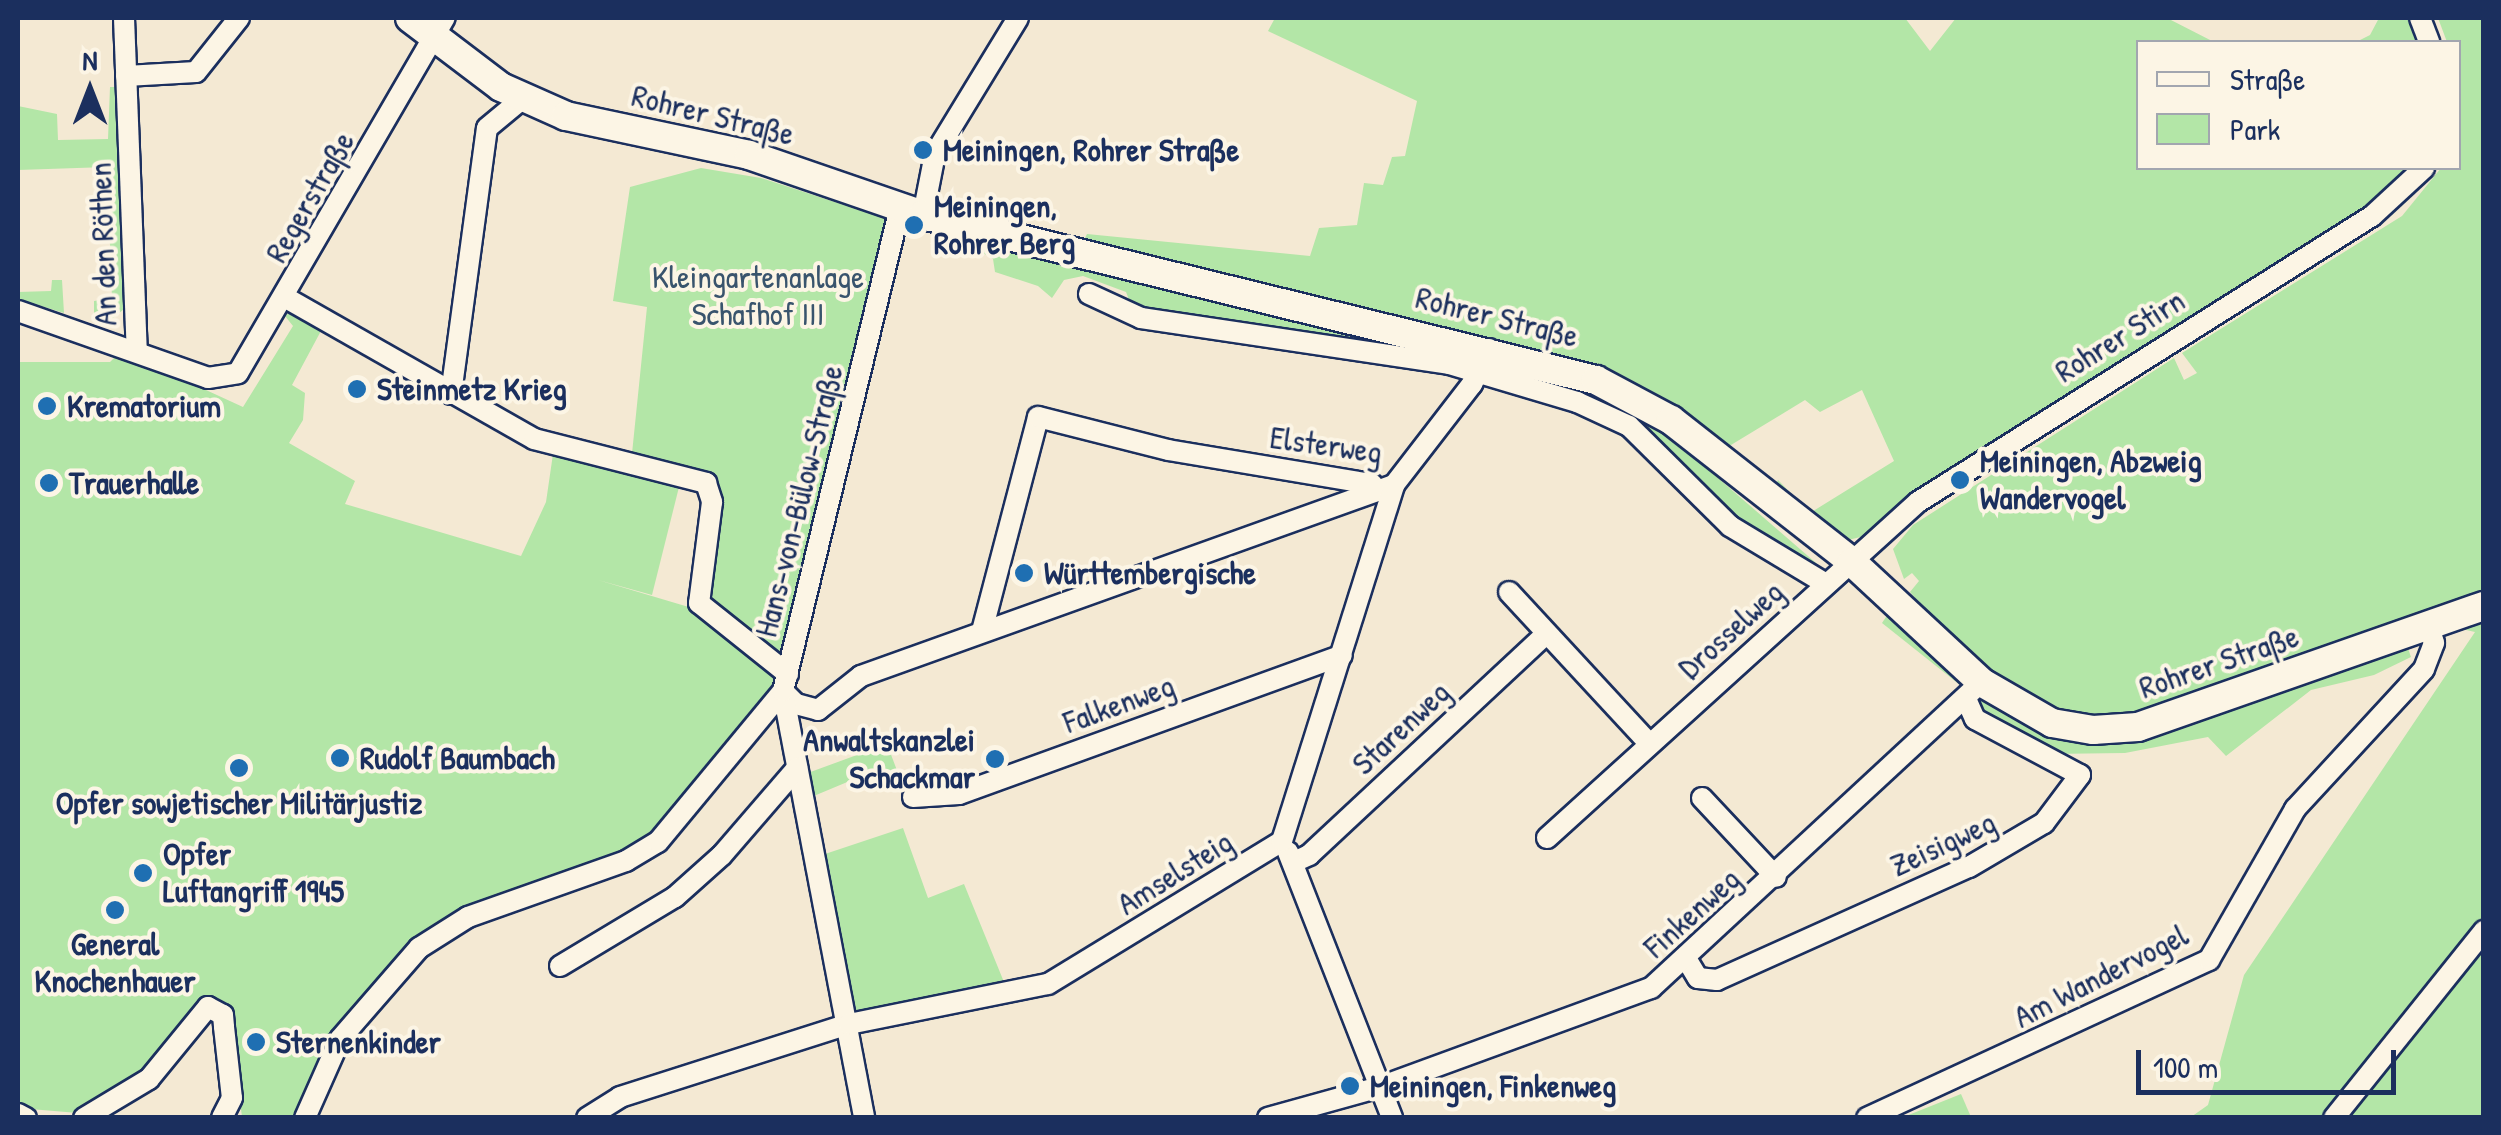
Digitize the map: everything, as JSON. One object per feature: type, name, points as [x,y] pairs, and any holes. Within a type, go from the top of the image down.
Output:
[{"type":"main road","name":"Rohrer Straße","points":[[410,18],[440,28],[522,99],[566,116],[750,155],[912,212],[1484,360],[1570,370],[1646,404],[1852,562],[1973,690],[2052,723],[2093,730],[2138,727],[2484,606]]},
{"type":"street","name":"An den Röthen","points":[[124,18],[137,349]]},
{"type":"street","points":[[126,76],[196,72],[239,18]]},
{"type":"street","name":"Hans-von-Bülow-Straße","points":[[850,1024],[796,768],[786,683],[912,212],[935,154],[1018,18]]},
{"type":"street","name":"Regerstraße","points":[[137,349],[208,378],[229,379],[247,367],[440,28]]},
{"type":"street","points":[[451,394],[487,128],[522,99]]},
{"type":"street","name":"Rohrer Stirn","points":[[1852,562],[1948,480],[2372,216],[2422,170]]},
{"type":"street","points":[[1089,294],[1140,318],[1484,360]]},
{"type":"street","points":[[286,298],[534,439],[706,484],[712,502],[699,603],[786,683]]},
{"type":"street","points":[[18,311],[137,349]]},
{"type":"street","name":"Amselsteig","points":[[588,1118],[620,1097],[850,1024],[1048,984],[1282,841],[1394,485],[1484,360]]},
{"type":"street","name":"Rohrer Straße","points":[[1484,360],[1630,426],[1730,526],[1826,584]]},
{"type":"street","name":"Elsterweg","points":[[982,631],[1038,418],[1168,450],[1350,484],[1394,485]]},
{"type":"street","name":"Elsterweg","points":[[786,683],[796,704],[818,710],[861,676],[1394,485]]},
{"type":"street","name":"Drosselweg","points":[[1547,838],[1852,562]]},
{"type":"street","points":[[1509,592],[1650,744]]},
{"type":"street","name":"Am Wandervogel","points":[[1867,1118],[2209,960],[2295,810],[2424,669],[2434,642],[2429,626]]},
{"type":"street","name":"Starenweg","points":[[1294,862],[1309,855],[1546,634]]},
{"type":"street","name":"Falkenweg","points":[[914,797],[959,794],[1342,655]]},
{"type":"street","name":"Hans-von-Bülow-Straße","points":[[305,1118],[340,1039],[419,948],[468,917],[626,861],[658,842],[786,683]]},
{"type":"street","name":"Finkenweg","points":[[1268,1118],[1380,1087],[1643,993],[1686,960],[1776,878],[1973,690]]},
{"type":"street","name":"Zeisigweg","points":[[1686,960],[1698,978],[1717,980],[1969,867],[2044,823],[2080,775],[1975,719],[1973,690]]},
{"type":"street","points":[[560,966],[675,896],[722,855],[796,768]]},
{"type":"street","points":[[1702,798],[1776,878]]},
{"type":"street","points":[[1282,841],[1294,862],[1392,1118]]},
{"type":"street","points":[[2334,1118],[2484,932]]},
{"type":"street","points":[[84,1118],[149,1079],[208,1007],[223,1015],[234,1108],[222,1118]]},
{"type":"street","points":[[850,1024],[864,1118]]},
{"type":"street","points":[[18,1114],[26,1118]]},
{"type":"green space","points":[[1275,18],[1905,18],[1930,51],[1956,18],[2167,18],[2210,40],[2136,40],[2136,170],[2411,170],[2369,209],[1935,478],[1869,535],[1848,540],[1841,538],[1775,486],[1778,480],[1810,513],[1894,461],[1862,390],[1820,412],[1805,400],[1726,448],[1655,395],[1581,360],[1082,244],[1087,234],[1310,256],[1319,228],[1357,225],[1364,183],[1383,185],[1392,157],[1405,156],[1417,101],[1268,31]]},
{"type":"green space","points":[[2379,18],[2410,18],[2420,40],[2360,40],[2370,35]]},
{"type":"green space","points":[[2438,18],[2483,18],[2483,1117],[2191,1117],[2208,1105],[2244,975],[2475,632],[2413,618],[2150,710],[2098,717],[2057,713],[2023,698],[1957,646],[1910,592],[1919,581],[1912,573],[1904,579],[1893,549],[1913,525],[2174,358],[2184,380],[2197,373],[2182,353],[2402,216],[2439,170],[2461,170],[2461,40],[2446,40]]},
{"type":"green space","points":[[110,87],[116,87],[124,309],[106,324],[94,322],[94,301],[112,298],[107,167],[18,170],[18,106],[57,114],[58,140],[108,139]]},
{"type":"green space","name":"Kleingartenanlage Schafhof III","points":[[701,168],[761,178],[890,220],[783,661],[707,605],[719,493],[683,471],[652,595],[598,580],[692,608],[778,673],[777,688],[645,845],[416,944],[299,1117],[242,1117],[228,1009],[212,1000],[165,1057],[78,1113],[18,1108],[18,362],[110,362],[121,351],[243,407],[293,326],[285,316],[292,311],[322,329],[292,385],[305,393],[303,420],[289,443],[355,481],[345,504],[521,556],[546,502],[553,454],[630,473],[647,307],[613,301],[630,187]]},
{"type":"green space","points":[[973,239],[1465,362],[1133,310],[1126,292],[1083,276],[1064,280],[1052,298],[1038,286],[995,272],[993,259],[969,245]]},
{"type":"green space","points":[[52,280],[62,280],[64,313],[18,299],[18,292],[51,291]]},
{"type":"green space","points":[[1499,361],[1579,384],[1658,426],[1823,569],[1750,533],[1666,455]]},
{"type":"green space","points":[[1888,614],[1961,677],[1960,685],[1882,623]]},
{"type":"green space","points":[[2405,640],[2411,657],[2374,675],[2311,690],[2226,756],[2208,737],[2125,753],[2049,754],[1992,724],[1977,707],[1982,697],[2016,720],[2069,739]]},
{"type":"green space","points":[[887,744],[901,781],[876,770],[809,798],[805,774]]},
{"type":"green space","points":[[903,828],[928,898],[964,884],[1006,987],[972,994],[970,988],[855,1013],[822,855]]},
{"type":"green space","points":[[1961,1094],[1971,1117],[1906,1117],[1906,1116]]},
{"type":"place","name":"Meiningen, Rohrer Straße","points":[[923,150]]},
{"type":"place","name":"Meiningen, Rohrer Berg","points":[[914,225]]},
{"type":"place","name":"Steinmetz Krieg","points":[[357,389]]},
{"type":"place","name":"Krematorium","points":[[47,406]]},
{"type":"place","name":"Meiningen, Abzweig Wandervogel","points":[[1960,480]]},
{"type":"place","name":"Trauerhalle","points":[[49,483]]},
{"type":"place","name":"Württembergische","points":[[1024,573]]},
{"type":"place","name":"Rudolf Baumbach","points":[[340,758]]},
{"type":"place","name":"Anwaltskanzlei Schackmar","points":[[995,759]]},
{"type":"place","name":"Opfer sowjetischer Militärjustiz","points":[[239,768]]},
{"type":"place","name":"Opfer Luftangriff 1945","points":[[143,873]]},
{"type":"place","name":"General Knochenhauer","points":[[115,910]]},
{"type":"place","name":"Sternenkinder","points":[[256,1042]]},
{"type":"place","name":"Meiningen, Finkenweg","points":[[1350,1086]]}]
